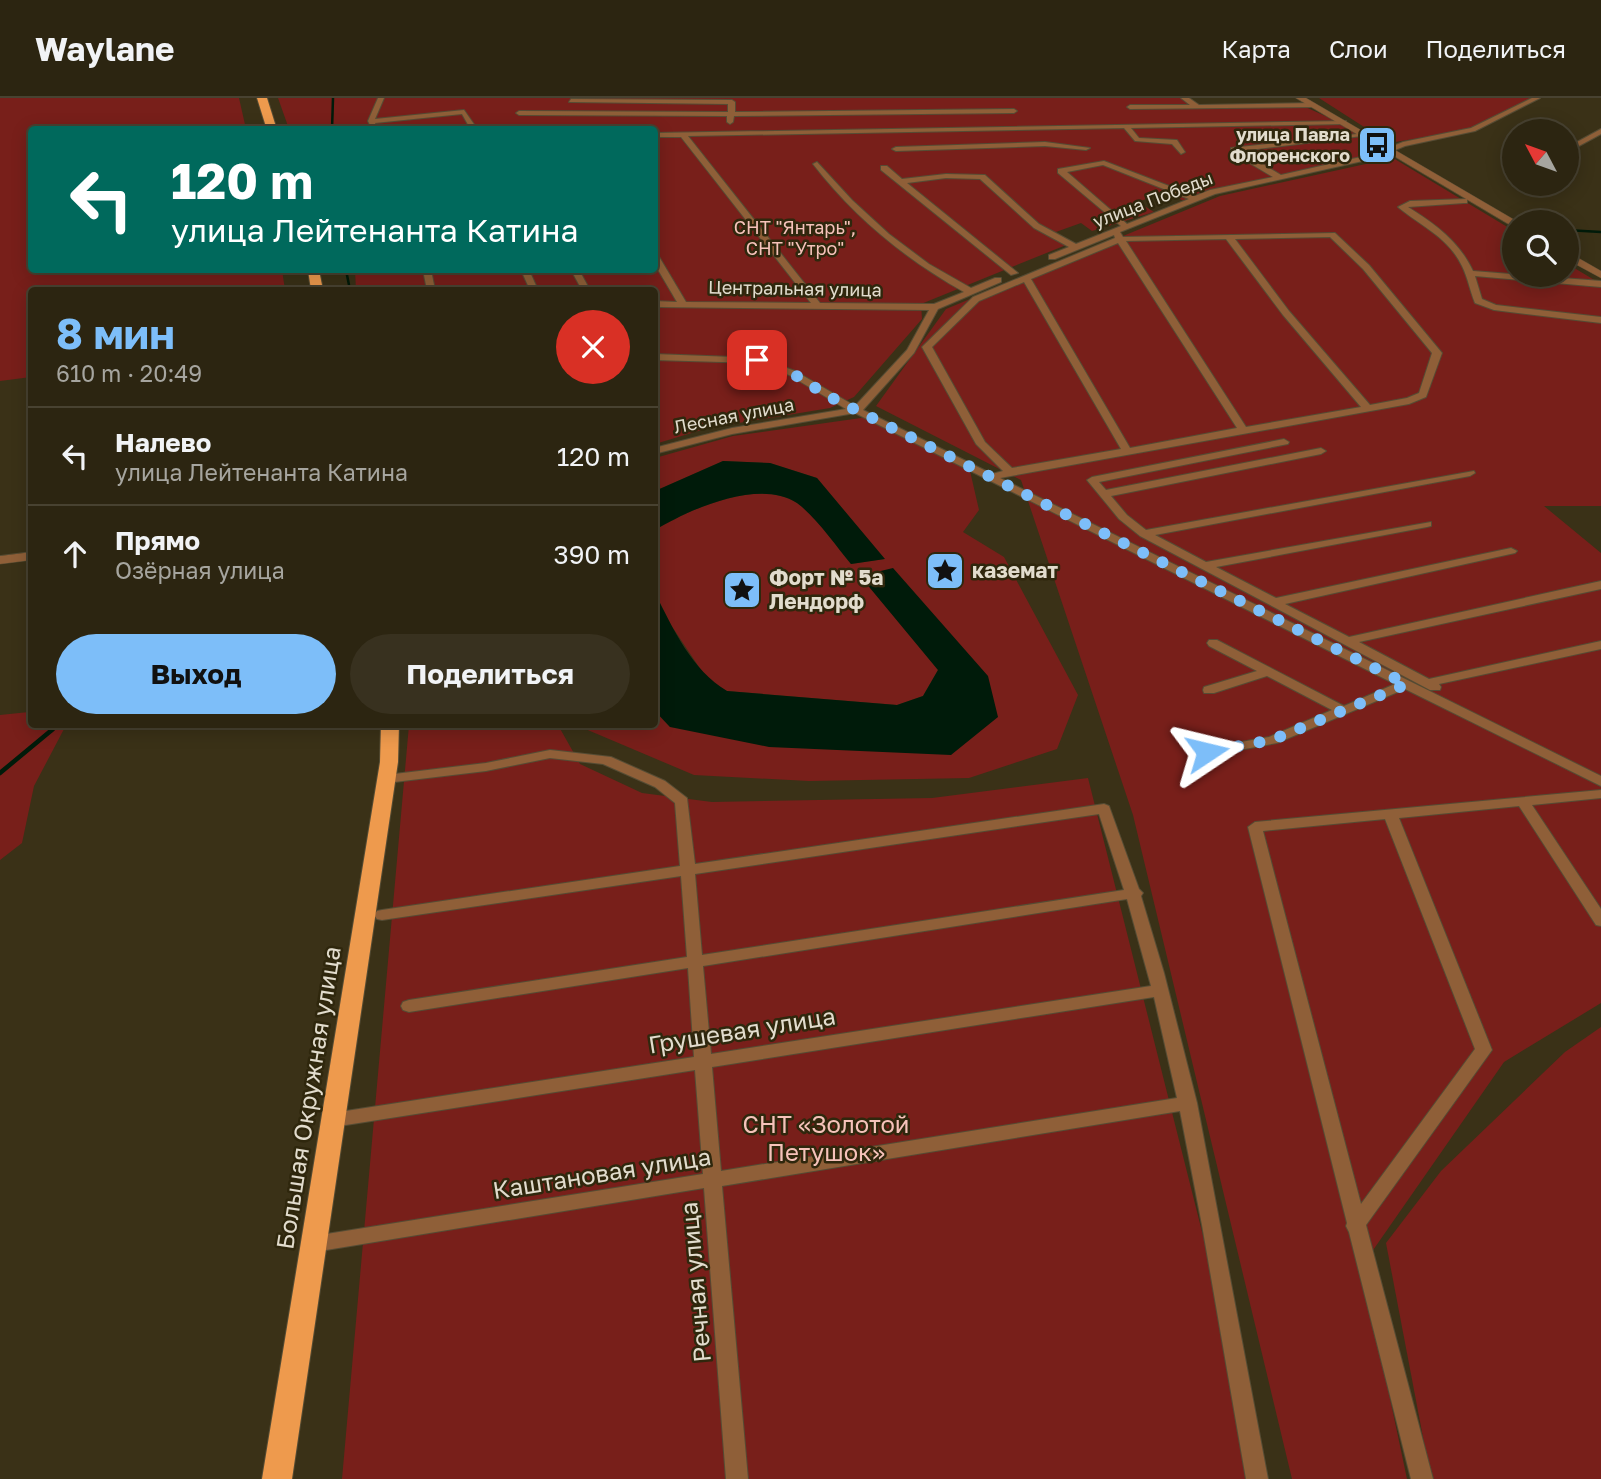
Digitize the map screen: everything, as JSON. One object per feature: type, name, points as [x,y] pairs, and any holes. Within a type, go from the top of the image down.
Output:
[{"type":"highway","points":[[262,98],[271,126]]},
{"type":"highway","name":"Большая Окружная улица","points":[[277,1479],[386,779],[390,728]]},
{"type":"street","points":[[373,126],[371,121],[381,98]]},
{"type":"street","points":[[1184,98],[1198,107]]},
{"type":"street","points":[[1300,98],[1502,216]]},
{"type":"street","points":[[1390,149],[1476,128],[1537,98]]},
{"type":"street","points":[[571,100],[736,100],[729,134]]},
{"type":"street","points":[[1130,107],[1313,105]]},
{"type":"street","points":[[519,113],[1014,111]]},
{"type":"street","points":[[371,121],[457,113],[467,114],[473,126]]},
{"type":"street","points":[[658,135],[1344,122]]},
{"type":"street","points":[[1126,126],[1137,140],[1174,142],[1181,152]]},
{"type":"street","points":[[1030,128],[1047,142],[1045,144]]},
{"type":"street","points":[[1579,144],[1601,131]]},
{"type":"street","points":[[683,135],[818,306]]},
{"type":"street","points":[[1279,177],[1234,150],[1366,135]]},
{"type":"street","points":[[896,149],[1045,144],[1086,148]]},
{"type":"street","name":"улица Победы","points":[[935,307],[1114,230],[1195,199],[1376,156],[1390,149]]},
{"type":"street","points":[[1125,226],[1061,171],[1104,163],[1195,199]]},
{"type":"street","points":[[817,164],[832,184],[890,241],[938,275],[969,291]]},
{"type":"street","points":[[884,168],[1014,273]]},
{"type":"street","points":[[900,181],[946,176],[982,177],[1037,228],[1053,239],[1075,247]]},
{"type":"street","points":[[1464,201],[1410,203],[1402,207],[1438,229],[1457,246],[1478,301],[1483,304],[1601,320]]},
{"type":"street","points":[[1114,230],[1244,431]]},
{"type":"street","points":[[992,477],[1366,406],[1409,401],[1423,395],[1437,354],[1414,323],[1338,237],[1324,233],[1120,239],[976,299],[927,346],[981,444],[1010,472]]},
{"type":"street","points":[[1228,236],[1286,313],[1366,406]]},
{"type":"street","points":[[658,262],[682,302]]},
{"type":"street","points":[[1579,262],[1601,275]]},
{"type":"street","points":[[1469,273],[1601,284]]},
{"type":"street","points":[[1026,278],[1127,451]]},
{"type":"street","name":"Центральная улица","points":[[658,304],[935,307]]},
{"type":"street","points":[[857,410],[911,351],[935,307]]},
{"type":"street","points":[[658,357],[734,357],[765,362],[792,373],[857,410],[1601,782]]},
{"type":"street","name":"Лесная улица","points":[[658,450],[732,431],[857,410]]},
{"type":"street","points":[[1284,442],[1092,481],[1123,517],[1144,534],[1457,699],[1490,727]]},
{"type":"street","points":[[1104,494],[1321,451]]},
{"type":"street","points":[[1144,534],[1470,473]]},
{"type":"street","points":[[1205,566],[1427,524]]},
{"type":"street","points":[[0,551],[28,548]]},
{"type":"street","points":[[1276,602],[1511,551]]},
{"type":"street","points":[[0,560],[28,556]]},
{"type":"street","points":[[1348,641],[1601,585]]},
{"type":"street","points":[[1213,643],[1344,711]]},
{"type":"street","points":[[1427,683],[1601,645]]},
{"type":"street","points":[[1209,690],[1269,671]]},
{"type":"street","points":[[1207,752],[1272,740],[1407,684]]},
{"type":"street","name":"Речная улица","points":[[386,779],[486,767],[550,754],[606,760],[660,784],[682,801],[737,1479]]},
{"type":"street","points":[[1422,1479],[1355,1226],[1255,827],[1601,794]]},
{"type":"street","points":[[1522,800],[1601,921]]},
{"type":"street","points":[[382,915],[1104,809],[1135,893],[1188,1103],[1257,1479]]},
{"type":"street","points":[[1355,1226],[1484,1050],[1390,814]]},
{"type":"street","points":[[409,1006],[1135,893]]},
{"type":"street","name":"Грушевая улица","points":[[333,1120],[1160,990]]},
{"type":"street","name":"Каштановая улица","points":[[314,1244],[712,1182],[1188,1103]]},
{"type":"green space","points":[[0,98],[239,98],[245,126],[28,126],[28,273],[282,273],[285,287],[28,287],[28,377],[0,381]]},
{"type":"green space","name":"СНТ \"Янтарь\", СНТ \"Утро\"","points":[[278,98],[1187,98],[1197,108],[1301,105],[1345,125],[1386,151],[1184,201],[1165,192],[1138,202],[1154,212],[1092,231],[1081,223],[1053,233],[1071,243],[921,304],[922,319],[854,397],[830,408],[708,428],[658,443],[658,287],[356,287],[355,273],[658,273],[658,126],[288,126]]},
{"type":"green space","points":[[1319,98],[1538,98],[1476,129],[1389,143]]},
{"type":"green space","points":[[1393,158],[1502,224],[1502,287],[1579,287],[1579,271],[1601,284],[1601,506],[1544,506],[1601,553],[1601,1003],[1504,1062],[1362,1266],[1407,1479],[1292,1479],[1133,815],[1021,480],[876,406],[946,309],[1220,196]]},
{"type":"green space","points":[[868,417],[970,471],[979,510],[963,532],[1004,557],[1078,695],[1057,749],[969,778],[809,781],[694,775],[583,728],[658,728],[658,714],[670,727],[998,717],[861,576],[938,670],[923,696],[897,705],[727,691],[707,679],[671,625],[658,599],[658,528],[687,513],[725,499],[745,495],[781,496],[797,503],[819,523],[851,564],[884,559],[817,478],[770,463],[723,461],[658,490],[658,457],[733,436]]},
{"type":"green space","points":[[28,712],[28,728],[64,729],[34,786],[22,843],[0,860],[0,715]]},
{"type":"green space","name":"СНТ «Золотой Петушок»","points":[[409,728],[560,728],[580,764],[642,793],[712,802],[932,798],[1088,778],[1239,1379],[1257,1479],[342,1479]]},
{"type":"green space","points":[[1601,1027],[1601,1479],[1431,1479],[1386,1243],[1441,1171],[1565,1052]]},
{"type":"shaded area","points":[[723,461],[770,463],[817,478],[885,559],[851,564],[804,509],[781,496],[745,495],[725,499],[687,513],[658,528],[658,490]]},
{"type":"shaded area","points":[[893,568],[988,676],[998,717],[951,755],[769,747],[670,727],[658,714],[658,599],[685,648],[704,672],[727,691],[897,705],[923,696],[938,670],[860,576]]},
{"type":"waterway","points":[[332,126],[333,98]]},
{"type":"waterway","points":[[1579,231],[1601,232]]},
{"type":"waterway","points":[[347,273],[349,287]]},
{"type":"waterway","points":[[0,773],[53,729]]},
{"type":"place","name":"улица Павла Флоренского","points":[[1377,145]]},
{"type":"place","name":"каземат","points":[[945,571]]},
{"type":"place","name":"Форт № 5а Лендорф","points":[[742,590]]},
{"type":"route","points":[[757,360],[792,373],[830,397],[1407,684],[1272,740],[1207,752]]}]
